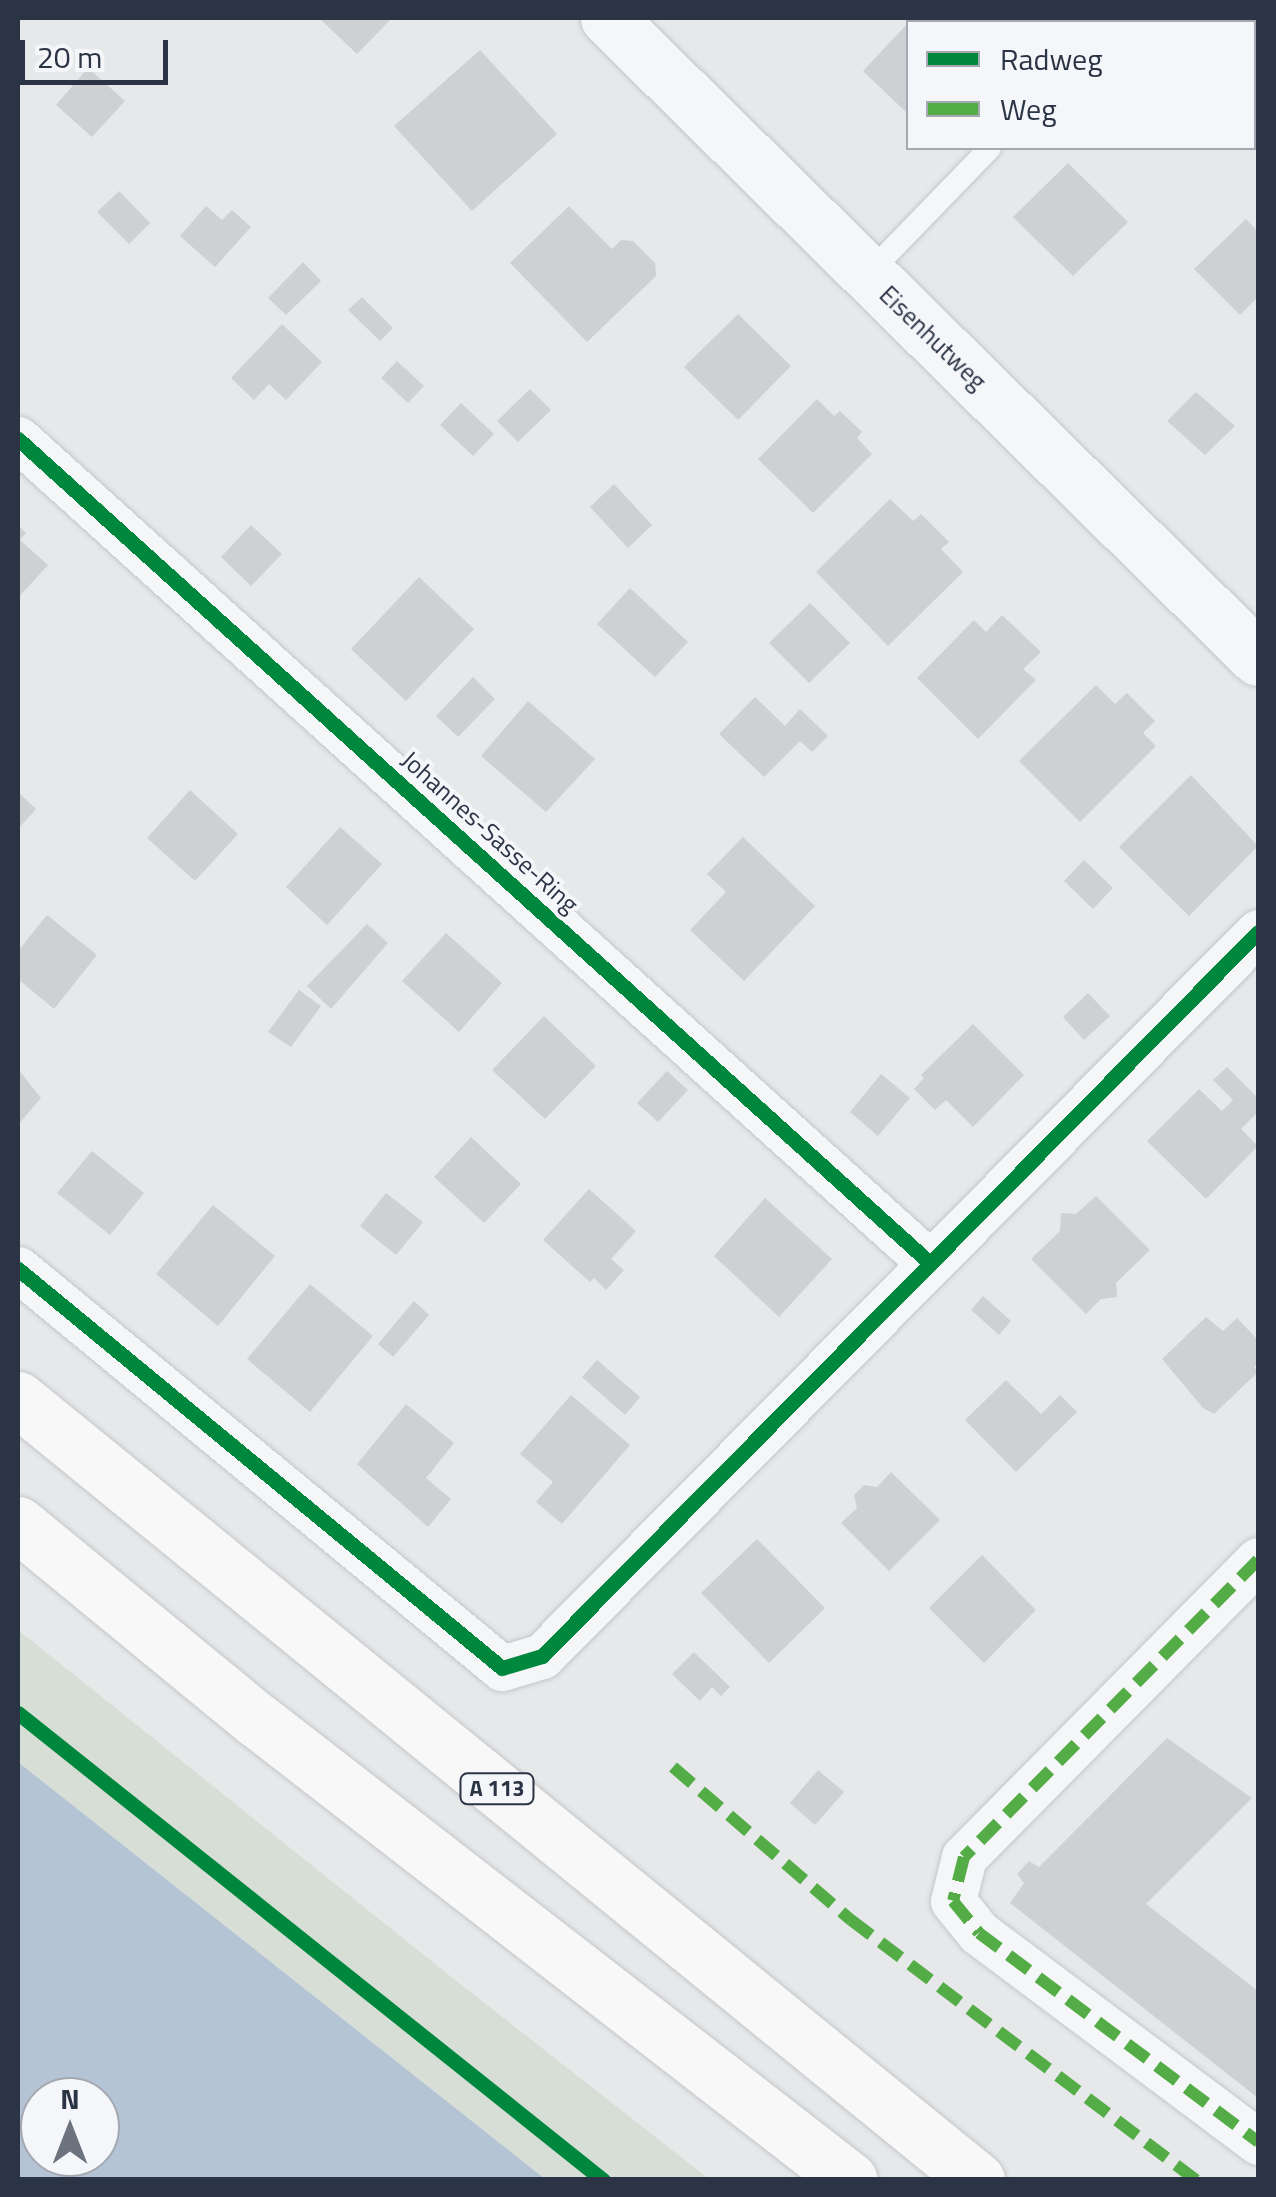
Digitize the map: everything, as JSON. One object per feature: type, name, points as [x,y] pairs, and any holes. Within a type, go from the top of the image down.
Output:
[{"type":"highway","name":"A 113","points":[[18,1399],[976,2180]]},
{"type":"highway","points":[[18,1524],[257,1720],[850,2180]]},
{"type":"street","name":"Eisenhutweg","points":[[608,18],[1258,658]]},
{"type":"street","name":"Johannes-Sasse-Ring","points":[[18,439],[930,1263]]},
{"type":"street","points":[[18,1268],[502,1668],[542,1656],[1258,932]]},
{"type":"street","points":[[1258,1560],[964,1857],[953,1901],[978,1933],[1258,2142]]},
{"type":"lane","points":[[868,274],[988,150]]},
{"type":"shaded area","points":[[18,1630],[709,2179],[545,2179],[18,1762]]},
{"type":"water","points":[[18,1762],[545,2179],[18,2179]]},
{"type":"building","points":[[319,18],[392,18],[357,54]]},
{"type":"building","points":[[906,25],[906,112],[863,71]]},
{"type":"building","points":[[480,50],[557,134],[472,211],[394,126]]},
{"type":"building","points":[[88,68],[125,101],[92,137],[56,105]]},
{"type":"building","points":[[1068,163],[1128,222],[1073,276],[1013,217]]},
{"type":"building","points":[[119,191],[150,223],[129,244],[97,212]]},
{"type":"building","points":[[206,206],[222,220],[232,210],[251,227],[215,267],[180,236]]},
{"type":"building","points":[[569,206],[612,249],[621,240],[633,241],[655,263],[656,276],[587,342],[510,263]]},
{"type":"building","points":[[1246,219],[1258,232],[1258,297],[1240,315],[1194,269]]},
{"type":"building","points":[[303,262],[321,281],[286,315],[268,298]]},
{"type":"building","points":[[362,297],[393,328],[380,341],[348,310]]},
{"type":"building","points":[[738,314],[791,366],[738,420],[684,367]]},
{"type":"building","points":[[282,324],[322,362],[286,400],[269,384],[254,400],[231,378]]},
{"type":"building","points":[[397,361],[424,386],[408,403],[381,378]]},
{"type":"building","points":[[530,389],[551,410],[518,442],[497,421]]},
{"type":"building","points":[[1196,392],[1235,426],[1205,455],[1167,421]]},
{"type":"building","points":[[817,399],[834,416],[840,411],[862,432],[857,438],[872,454],[813,513],[758,459]]},
{"type":"building","points":[[461,403],[494,434],[473,456],[440,425]]},
{"type":"building","points":[[614,484],[652,525],[628,548],[590,507]]},
{"type":"building","points":[[890,499],[913,521],[921,514],[949,542],[941,549],[963,572],[888,646],[816,572]]},
{"type":"building","points":[[18,525],[26,533],[20,540],[48,565],[18,598]]},
{"type":"building","points":[[251,525],[282,554],[251,586],[221,557]]},
{"type":"building","points":[[419,577],[474,629],[406,701],[351,649]]},
{"type":"building","points":[[630,588],[688,642],[655,677],[597,624]]},
{"type":"building","points":[[810,603],[850,643],[809,683],[769,643]]},
{"type":"building","points":[[1002,615],[1041,652],[1023,669],[1036,680],[978,739],[917,678],[974,620],[986,632]]},
{"type":"building","points":[[473,677],[495,699],[458,737],[436,716]]},
{"type":"building","points":[[1096,685],[1115,704],[1127,693],[1155,721],[1143,733],[1156,746],[1080,822],[1019,761]]},
{"type":"building","points":[[755,697],[785,726],[800,709],[828,736],[812,752],[800,741],[764,777],[719,734]]},
{"type":"building","points":[[528,701],[595,759],[546,812],[481,756]]},
{"type":"building","points":[[1191,775],[1258,846],[1189,916],[1119,847]]},
{"type":"building","points":[[190,790],[238,834],[195,881],[147,838]]},
{"type":"building","points":[[18,792],[36,809],[18,829]]},
{"type":"building","points":[[340,827],[382,864],[327,925],[286,887]]},
{"type":"building","points":[[743,837],[815,906],[744,981],[690,930],[726,892],[707,874]]},
{"type":"building","points":[[1084,860],[1113,888],[1093,909],[1064,881]]},
{"type":"building","points":[[47,915],[97,955],[54,1009],[18,979],[18,951]]},
{"type":"building","points":[[367,924],[388,943],[331,1009],[307,986]]},
{"type":"building","points":[[446,933],[502,983],[459,1032],[402,981]]},
{"type":"building","points":[[299,990],[321,1006],[291,1047],[268,1032]]},
{"type":"building","points":[[1088,993],[1110,1016],[1084,1040],[1063,1017]]},
{"type":"building","points":[[544,1016],[596,1066],[545,1119],[492,1070]]},
{"type":"building","points":[[973,1024],[1024,1075],[973,1127],[946,1100],[935,1110],[914,1089],[924,1078],[921,1075]]},
{"type":"building","points":[[1227,1067],[1258,1098],[1258,1112],[1241,1129],[1258,1146],[1206,1199],[1147,1141],[1199,1089],[1222,1111],[1233,1100],[1213,1080]]},
{"type":"building","points":[[18,1069],[41,1098],[18,1125]]},
{"type":"building","points":[[667,1071],[688,1090],[658,1122],[637,1103]]},
{"type":"building","points":[[881,1074],[910,1098],[878,1136],[850,1112]]},
{"type":"building","points":[[471,1137],[521,1184],[484,1223],[434,1177]]},
{"type":"building","points":[[92,1151],[144,1193],[110,1235],[57,1193]]},
{"type":"building","points":[[589,1189],[636,1231],[611,1259],[624,1270],[606,1290],[594,1278],[590,1282],[543,1240]]},
{"type":"building","points":[[386,1193],[423,1222],[396,1255],[360,1226]]},
{"type":"building","points":[[1096,1196],[1150,1250],[1116,1283],[1117,1297],[1101,1299],[1086,1314],[1031,1259],[1060,1231],[1061,1213],[1076,1214]]},
{"type":"building","points":[[765,1198],[832,1259],[779,1317],[714,1256]]},
{"type":"building","points":[[213,1205],[275,1256],[218,1326],[156,1274]]},
{"type":"building","points":[[310,1284],[373,1336],[310,1412],[247,1359]]},
{"type":"building","points":[[983,1296],[1011,1321],[999,1335],[971,1310]]},
{"type":"building","points":[[414,1301],[429,1315],[393,1357],[378,1344]]},
{"type":"building","points":[[1206,1317],[1223,1331],[1237,1318],[1258,1340],[1258,1364],[1254,1367],[1258,1372],[1214,1414],[1203,1408],[1162,1359]]},
{"type":"building","points":[[597,1360],[640,1397],[625,1415],[582,1377]]},
{"type":"building","points":[[1006,1380],[1041,1414],[1060,1395],[1077,1412],[1016,1472],[965,1420]]},
{"type":"building","points":[[571,1395],[630,1445],[562,1524],[536,1502],[553,1482],[520,1454]]},
{"type":"building","points":[[406,1404],[454,1443],[426,1478],[451,1499],[428,1527],[357,1464]]},
{"type":"building","points":[[891,1472],[940,1520],[889,1571],[841,1523],[857,1508],[854,1495],[864,1485],[877,1487]]},
{"type":"building","points":[[757,1539],[825,1608],[769,1663],[701,1593]]},
{"type":"building","points":[[982,1555],[1036,1610],[984,1663],[929,1608]]},
{"type":"building","points":[[694,1652],[730,1687],[721,1696],[712,1687],[700,1701],[672,1674]]},
{"type":"building","points":[[1167,1738],[1252,1798],[1146,1904],[1258,1991],[1258,2098],[1010,1903],[1024,1883],[1017,1874],[1029,1861],[1039,1867]]},
{"type":"building","points":[[818,1770],[844,1792],[815,1825],[790,1803]]},
{"type":"marked path","points":[[1258,1560],[964,1857],[953,1901],[979,1933],[1258,2142]]},
{"type":"marked path","points":[[673,1767],[851,1920],[1196,2180]]},
{"type":"cycle path","points":[[18,439],[930,1263]]},
{"type":"cycle path","points":[[18,1269],[502,1668],[542,1656],[1258,932]]},
{"type":"cycle path","points":[[18,1713],[603,2180]]}]
